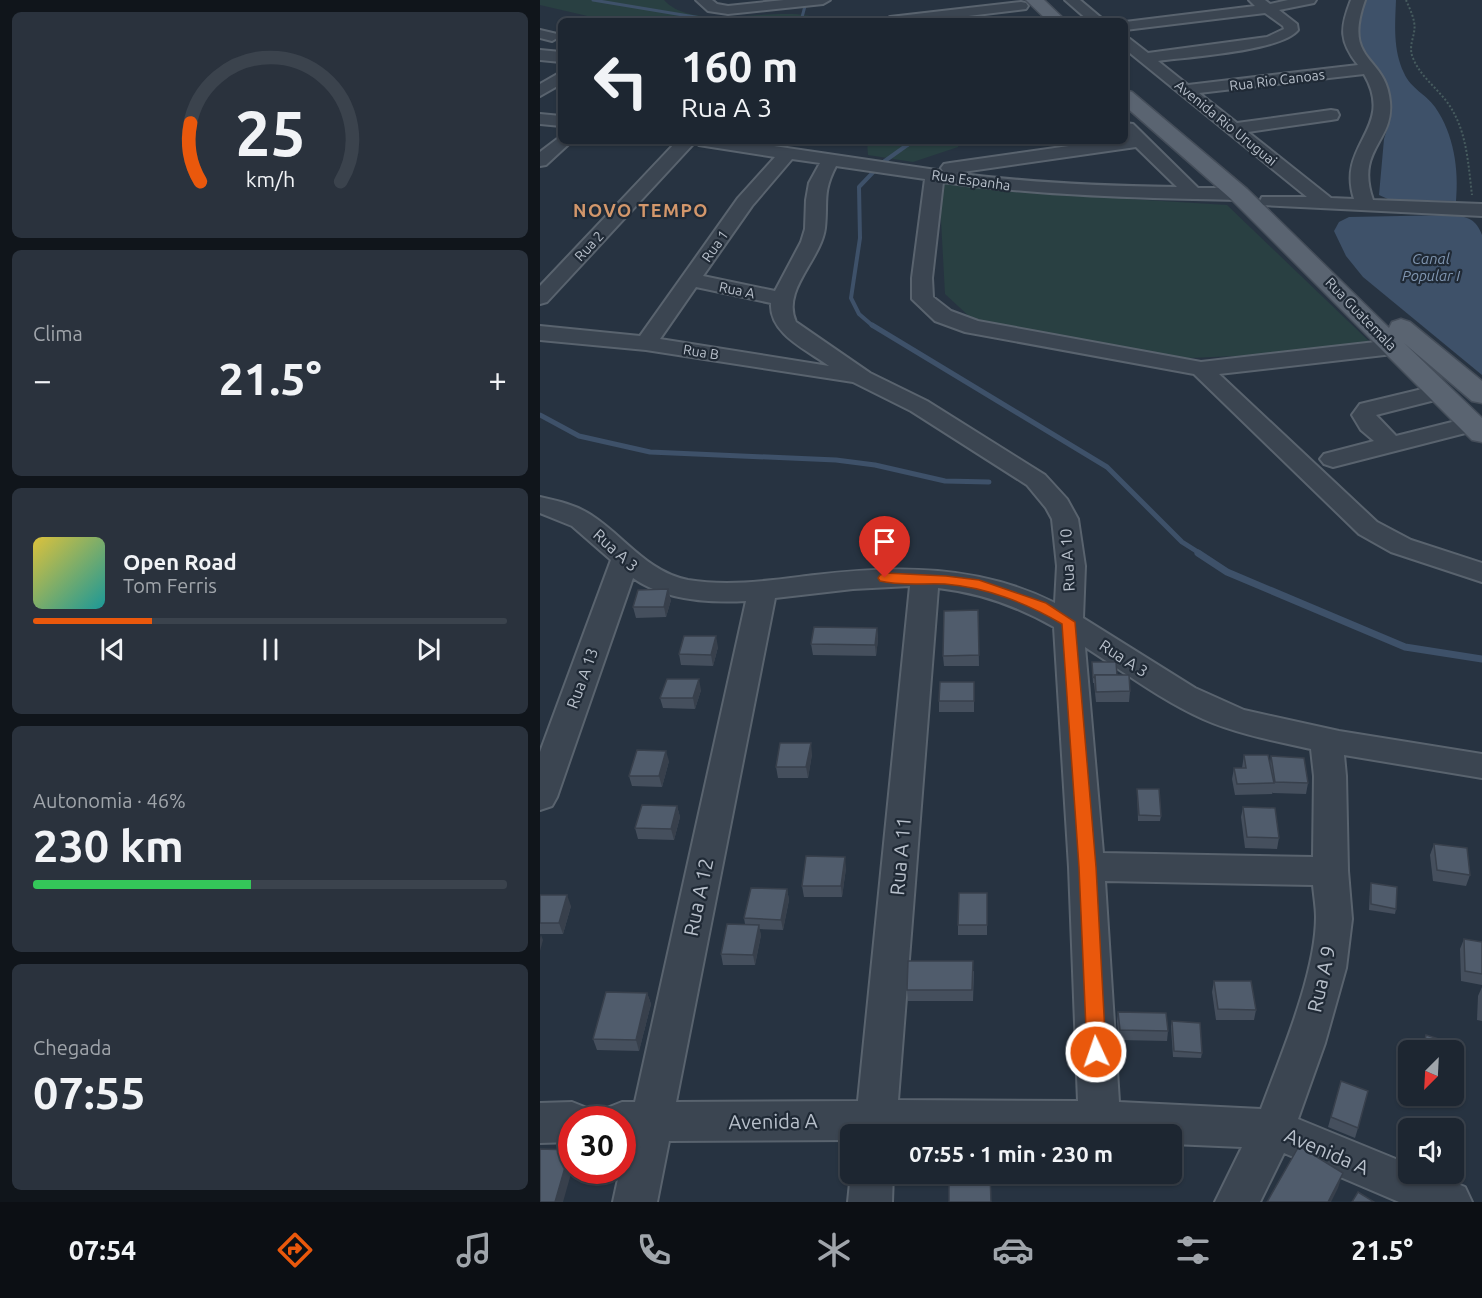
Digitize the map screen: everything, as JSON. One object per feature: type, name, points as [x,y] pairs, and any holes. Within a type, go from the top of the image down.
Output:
[{"type":"main road","points":[[1023,2],[1036,18]]},
{"type":"main road","points":[[1023,2],[1052,18]]},
{"type":"main road","name":"Rua Guatemala","points":[[1128,81],[1269,201],[1340,280],[1393,348],[1477,429]]},
{"type":"main road","name":"Rua Guatemala","points":[[1128,99],[1340,280],[1407,332],[1482,396]]},
{"type":"street","points":[[703,0],[713,8],[728,10],[823,0]]},
{"type":"street","points":[[1073,0],[1094,18]]},
{"type":"street","points":[[1145,58],[1270,41],[1286,36],[1291,30],[1290,24],[1256,0]]},
{"type":"street","points":[[1128,26],[1269,8],[1309,0]]},
{"type":"street","points":[[1358,0],[1350,27],[1350,41],[1353,51],[1376,83],[1382,98],[1382,119],[1360,160],[1358,184],[1365,205]]},
{"type":"street","points":[[907,18],[988,4],[1023,2]]},
{"type":"street","points":[[988,4],[1003,18]]},
{"type":"street","points":[[540,34],[552,37],[540,45]]},
{"type":"street","name":"Avenida Rio Uruguai","points":[[1128,44],[1327,204]]},
{"type":"street","points":[[540,55],[558,57]]},
{"type":"street","name":"Rua Rio Canoas","points":[[1187,90],[1367,69]]},
{"type":"street","points":[[544,96],[558,80]]},
{"type":"street","points":[[1234,129],[1331,115]]},
{"type":"street","points":[[540,119],[558,122]]},
{"type":"street","points":[[1128,130],[1193,193]]},
{"type":"street","points":[[1128,143],[1141,141]]},
{"type":"street","name":"Rua 2","points":[[540,298],[684,144]]},
{"type":"street","name":"Rua Espanha","points":[[726,144],[927,174],[1048,189],[1239,194]]},
{"type":"street","points":[[1122,144],[927,174],[923,298],[943,316],[973,327],[1201,369],[1393,348]]},
{"type":"street","points":[[540,161],[554,145]]},
{"type":"street","name":"Rua 1","points":[[646,343],[745,202],[788,153]]},
{"type":"street","points":[[782,299],[811,242],[814,229],[814,200],[818,183],[831,159]]},
{"type":"street","points":[[1269,201],[1479,210]]},
{"type":"street","points":[[1296,219],[1302,214],[1327,204]]},
{"type":"street","name":"Rua A","points":[[692,280],[782,299]]},
{"type":"street","name":"Rua A 10","points":[[782,299],[781,314],[787,326],[862,378],[919,406],[1036,480],[1058,505],[1065,519],[1071,566],[1068,622],[1087,867],[1099,1121]]},
{"type":"street","name":"Rua B","points":[[540,333],[646,343],[862,378]]},
{"type":"street","points":[[1201,369],[1368,528],[1401,546],[1482,573]]},
{"type":"street","points":[[1391,444],[1366,420],[1364,414],[1368,409],[1439,392]]},
{"type":"street","points":[[1333,459],[1391,444],[1477,429]]},
{"type":"street","name":"Rua A 3","points":[[540,504],[571,514],[587,524],[625,560],[654,580],[686,589],[709,593],[762,592],[851,580],[924,579],[979,585],[1041,606],[1143,671],[1216,711],[1254,724],[1326,741],[1482,766]]},
{"type":"street","name":"Rua A 13","points":[[540,797],[625,560]]},
{"type":"street","name":"Rua A 11","points":[[876,1124],[924,579]]},
{"type":"street","name":"Rua A 12","points":[[635,1202],[637,1122],[762,592]]},
{"type":"street","name":"Rua A 9","points":[[1237,1202],[1274,1129],[1305,1042],[1327,969],[1334,919],[1330,871],[1330,776],[1326,741]]},
{"type":"street","points":[[1087,867],[1330,871]]},
{"type":"street","name":"Avenida A","points":[[988,1124],[1099,1121],[1274,1129],[1450,1202]]},
{"type":"street","points":[[540,1123],[558,1122]]},
{"type":"street","name":"Avenida A","points":[[637,1122],[840,1126]]},
{"type":"street","points":[[870,1202],[871,1184]]},
{"type":"path","points":[[1406,0],[1415,23],[1410,47],[1412,57],[1425,78],[1447,102],[1458,121],[1465,140],[1471,176],[1469,186],[1479,210]]},
{"type":"green space","points":[[540,0],[664,0],[679,10],[698,16],[788,14],[815,18],[596,18],[540,5]]},
{"type":"green space","points":[[867,144],[958,144],[958,147],[913,162],[868,155]]},
{"type":"green space","points":[[939,183],[1000,191],[1227,205],[1374,346],[1286,354],[1166,359],[971,318],[945,294]]},
{"type":"water","name":"Canal Popular I","points":[[1365,0],[1396,0],[1395,37],[1400,64],[1407,79],[1435,107],[1447,129],[1456,165],[1456,201],[1390,200],[1379,195],[1384,139],[1390,120],[1388,96],[1361,48],[1359,30]]},
{"type":"water","name":"Canal Popular I","points":[[1452,215],[1471,220],[1477,225],[1482,235],[1482,375],[1363,277],[1346,256],[1334,231],[1339,222],[1349,217]]},
{"type":"building","points":[[668,589],[664,607],[633,607],[638,590]]},
{"type":"building","points":[[978,610],[979,655],[943,656],[944,611]]},
{"type":"building","points":[[814,627],[877,628],[875,645],[811,644]]},
{"type":"building","points":[[684,636],[716,636],[711,655],[679,654]]},
{"type":"building","points":[[1092,662],[1116,662],[1117,675],[1095,675],[1095,678],[1093,677]]},
{"type":"building","points":[[1095,675],[1129,675],[1130,691],[1096,692]]},
{"type":"building","points":[[667,679],[699,679],[693,698],[660,698]]},
{"type":"building","points":[[940,682],[974,682],[974,701],[939,701]]},
{"type":"building","points":[[780,743],[811,743],[806,767],[776,767]]},
{"type":"building","points":[[637,750],[666,751],[659,776],[629,776]]},
{"type":"building","points":[[1244,755],[1268,755],[1274,783],[1237,784],[1234,768],[1246,768]]},
{"type":"building","points":[[1271,756],[1304,758],[1308,783],[1275,782]]},
{"type":"building","points":[[1137,789],[1159,789],[1161,816],[1139,815]]},
{"type":"building","points":[[642,805],[677,806],[671,829],[635,828]]},
{"type":"building","points":[[1243,807],[1275,808],[1279,838],[1247,837]]},
{"type":"building","points":[[1434,844],[1467,848],[1470,875],[1437,870]]},
{"type":"building","points":[[806,856],[845,857],[841,886],[802,886]]},
{"type":"building","points":[[1371,883],[1397,887],[1396,909],[1371,904]]},
{"type":"building","points":[[751,888],[787,889],[781,920],[744,918]]},
{"type":"building","points":[[959,893],[987,893],[987,925],[958,925]]},
{"type":"building","points":[[540,895],[567,895],[559,923],[540,923]]},
{"type":"building","points":[[727,924],[759,925],[753,955],[721,954]]},
{"type":"building","points":[[1464,939],[1482,942],[1482,974],[1465,971]]},
{"type":"building","points":[[908,961],[973,961],[972,990],[907,990]]},
{"type":"building","points":[[1214,981],[1251,981],[1256,1010],[1218,1009]]},
{"type":"building","points":[[606,992],[647,993],[636,1040],[593,1039]]},
{"type":"building","points":[[1118,1012],[1166,1013],[1168,1031],[1120,1030]]},
{"type":"building","points":[[1172,1021],[1200,1023],[1202,1053],[1174,1051]]},
{"type":"building","points":[[1426,1035],[1442,1040],[1425,1040]]},
{"type":"building","points":[[1341,1081],[1368,1091],[1358,1128],[1331,1117]]},
{"type":"building","points":[[1299,1146],[1343,1173],[1328,1202],[1267,1202]]},
{"type":"building","points":[[540,1149],[558,1150],[558,1184],[560,1184],[555,1202],[540,1202]]},
{"type":"building","points":[[949,1184],[990,1184],[991,1202],[949,1202]]},
{"type":"building","points":[[1358,1192],[1374,1202],[1352,1202]]},
{"type":"waterway","points":[[593,0],[701,18]]},
{"type":"waterway","points":[[802,18],[805,6]]},
{"type":"waterway","points":[[873,326],[859,314],[851,298],[860,238],[859,187],[882,163],[909,144]]},
{"type":"waterway","points":[[872,325],[1107,467],[1182,542],[1201,554]]},
{"type":"waterway","points":[[540,415],[579,436],[650,452],[836,460],[875,465],[945,481],[989,482]]},
{"type":"waterway","points":[[1198,553],[1227,572],[1405,647],[1482,659]]},
{"type":"district","name":"NOVO TEMPO","points":[[641,210]]},
{"type":"route","points":[[885,578],[946,580],[979,585],[1041,606],[1068,622],[1087,867],[1096,1052]]}]
